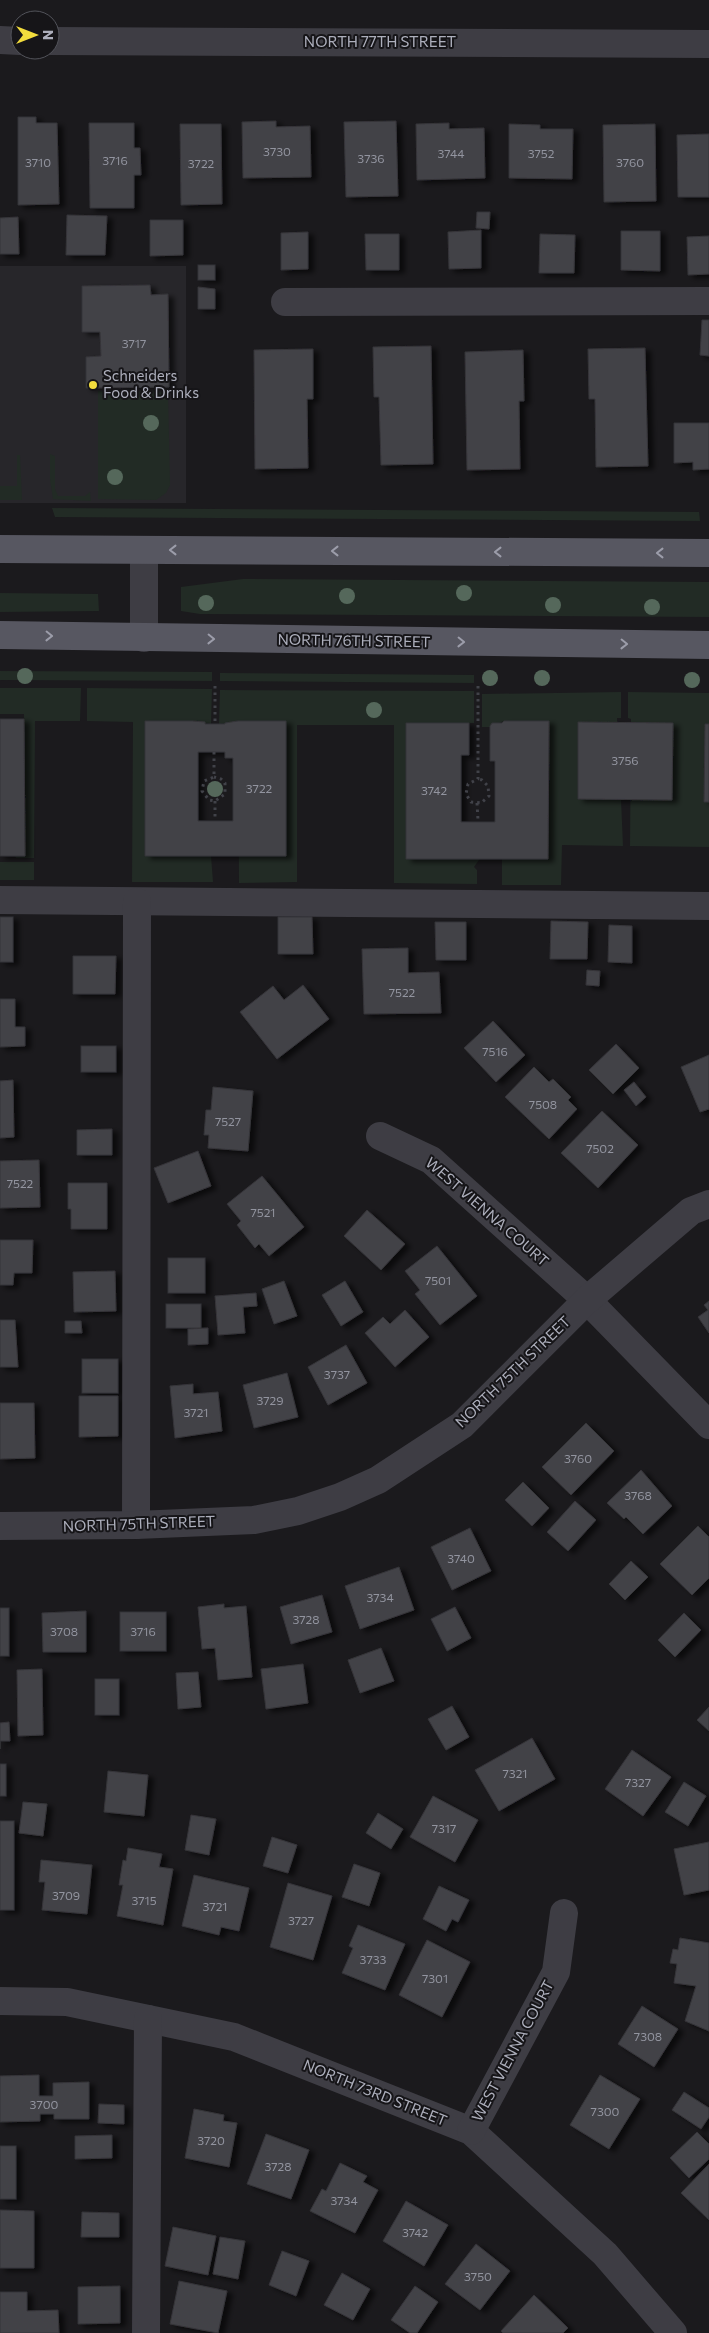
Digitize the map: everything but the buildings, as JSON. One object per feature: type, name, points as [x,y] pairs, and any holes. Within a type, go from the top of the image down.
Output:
[{"type":"main road","points":[[0,549],[709,553]]},
{"type":"main road","name":"NORTH 76TH STREET","points":[[0,635],[709,645]]},
{"type":"street","name":"NORTH 77TH STREET","points":[[60,41],[709,44]]},
{"type":"street","points":[[285,302],[709,301]]},
{"type":"street","points":[[144,550],[144,638]]},
{"type":"street","points":[[0,900],[709,906]]},
{"type":"street","points":[[136,1525],[137,902]]},
{"type":"street","name":"WEST VIENNA COURT","points":[[380,1136],[431,1160],[586,1300],[709,1425]]},
{"type":"street","name":"NORTH 75TH STREET","points":[[0,1526],[136,1525],[254,1520],[298,1511],[378,1480],[462,1425],[586,1300],[691,1211],[709,1204]]},
{"type":"street","name":"WEST VIENNA COURT","points":[[471,2131],[556,1972],[564,1913]]},
{"type":"street","name":"NORTH 73RD STREET","points":[[0,2001],[67,2002],[234,2037],[471,2131],[604,2254],[674,2333]]},
{"type":"street","points":[[146,2333],[148,2019]]},
{"type":"path","points":[[215,686],[215,724]]},
{"type":"path","points":[[478,686],[478,779]]},
{"type":"path","points":[[214,752],[214,777]]},
{"type":"path","points":[[214,777],[221,779],[226,789],[225,794],[215,801],[209,800],[202,791],[204,781],[214,777]]},
{"type":"path","points":[[478,779],[488,786],[489,796],[485,802],[472,802],[468,798],[466,787],[473,780],[478,779]]},
{"type":"path","points":[[215,801],[215,819]]},
{"type":"path","points":[[477,803],[478,820]]},
{"type":"shaded area","name":"Schneiders Food & Drinks","points":[[0,266],[186,266],[186,503],[0,503]]},
{"type":"shaded area","points":[[98,391],[168,392],[170,485],[166,493],[156,500],[98,499]]},
{"type":"shaded area","points":[[50,454],[55,456],[55,489],[58,496],[85,496],[90,492],[91,501],[53,499],[50,479]]},
{"type":"shaded area","points":[[17,455],[20,455],[22,500],[0,500],[0,486],[17,486]]},
{"type":"shaded area","points":[[52,508],[699,512],[700,521],[55,517]]},
{"type":"shaded area","points":[[243,579],[709,582],[709,617],[200,614],[181,611],[181,587]]},
{"type":"shaded area","points":[[0,593],[98,594],[99,611],[0,612]]},
{"type":"shaded area","points":[[0,671],[212,672],[212,681],[0,680]]},
{"type":"shaded area","points":[[220,673],[474,675],[474,683],[220,681]]},
{"type":"shaded area","points":[[0,688],[81,688],[80,721],[35,721],[34,858],[16,858],[15,856],[25,855],[24,714],[0,714]]},
{"type":"shaded area","points":[[87,688],[212,689],[211,724],[192,721],[145,722],[145,856],[211,856],[213,882],[132,882],[133,722],[87,721]]},
{"type":"shaded area","points":[[220,690],[474,691],[474,723],[461,723],[406,858],[481,857],[474,867],[477,870],[477,884],[394,883],[394,725],[297,725],[297,882],[239,883],[238,723],[219,724]]},
{"type":"shaded area","points":[[621,692],[621,718],[617,718],[617,723],[578,722],[578,799],[621,799],[623,846],[562,845],[561,885],[502,885],[502,858],[548,858],[549,721],[504,721],[490,727],[482,727],[482,694]]},
{"type":"shaded area","points":[[628,692],[709,693],[709,724],[705,724],[704,801],[709,802],[709,847],[630,846],[631,719],[628,718]]},
{"type":"shaded area","points":[[0,862],[34,862],[34,880],[0,880]]},
{"type":"place","name":"Schneiders Food & Drinks","points":[[93,385]]}]
